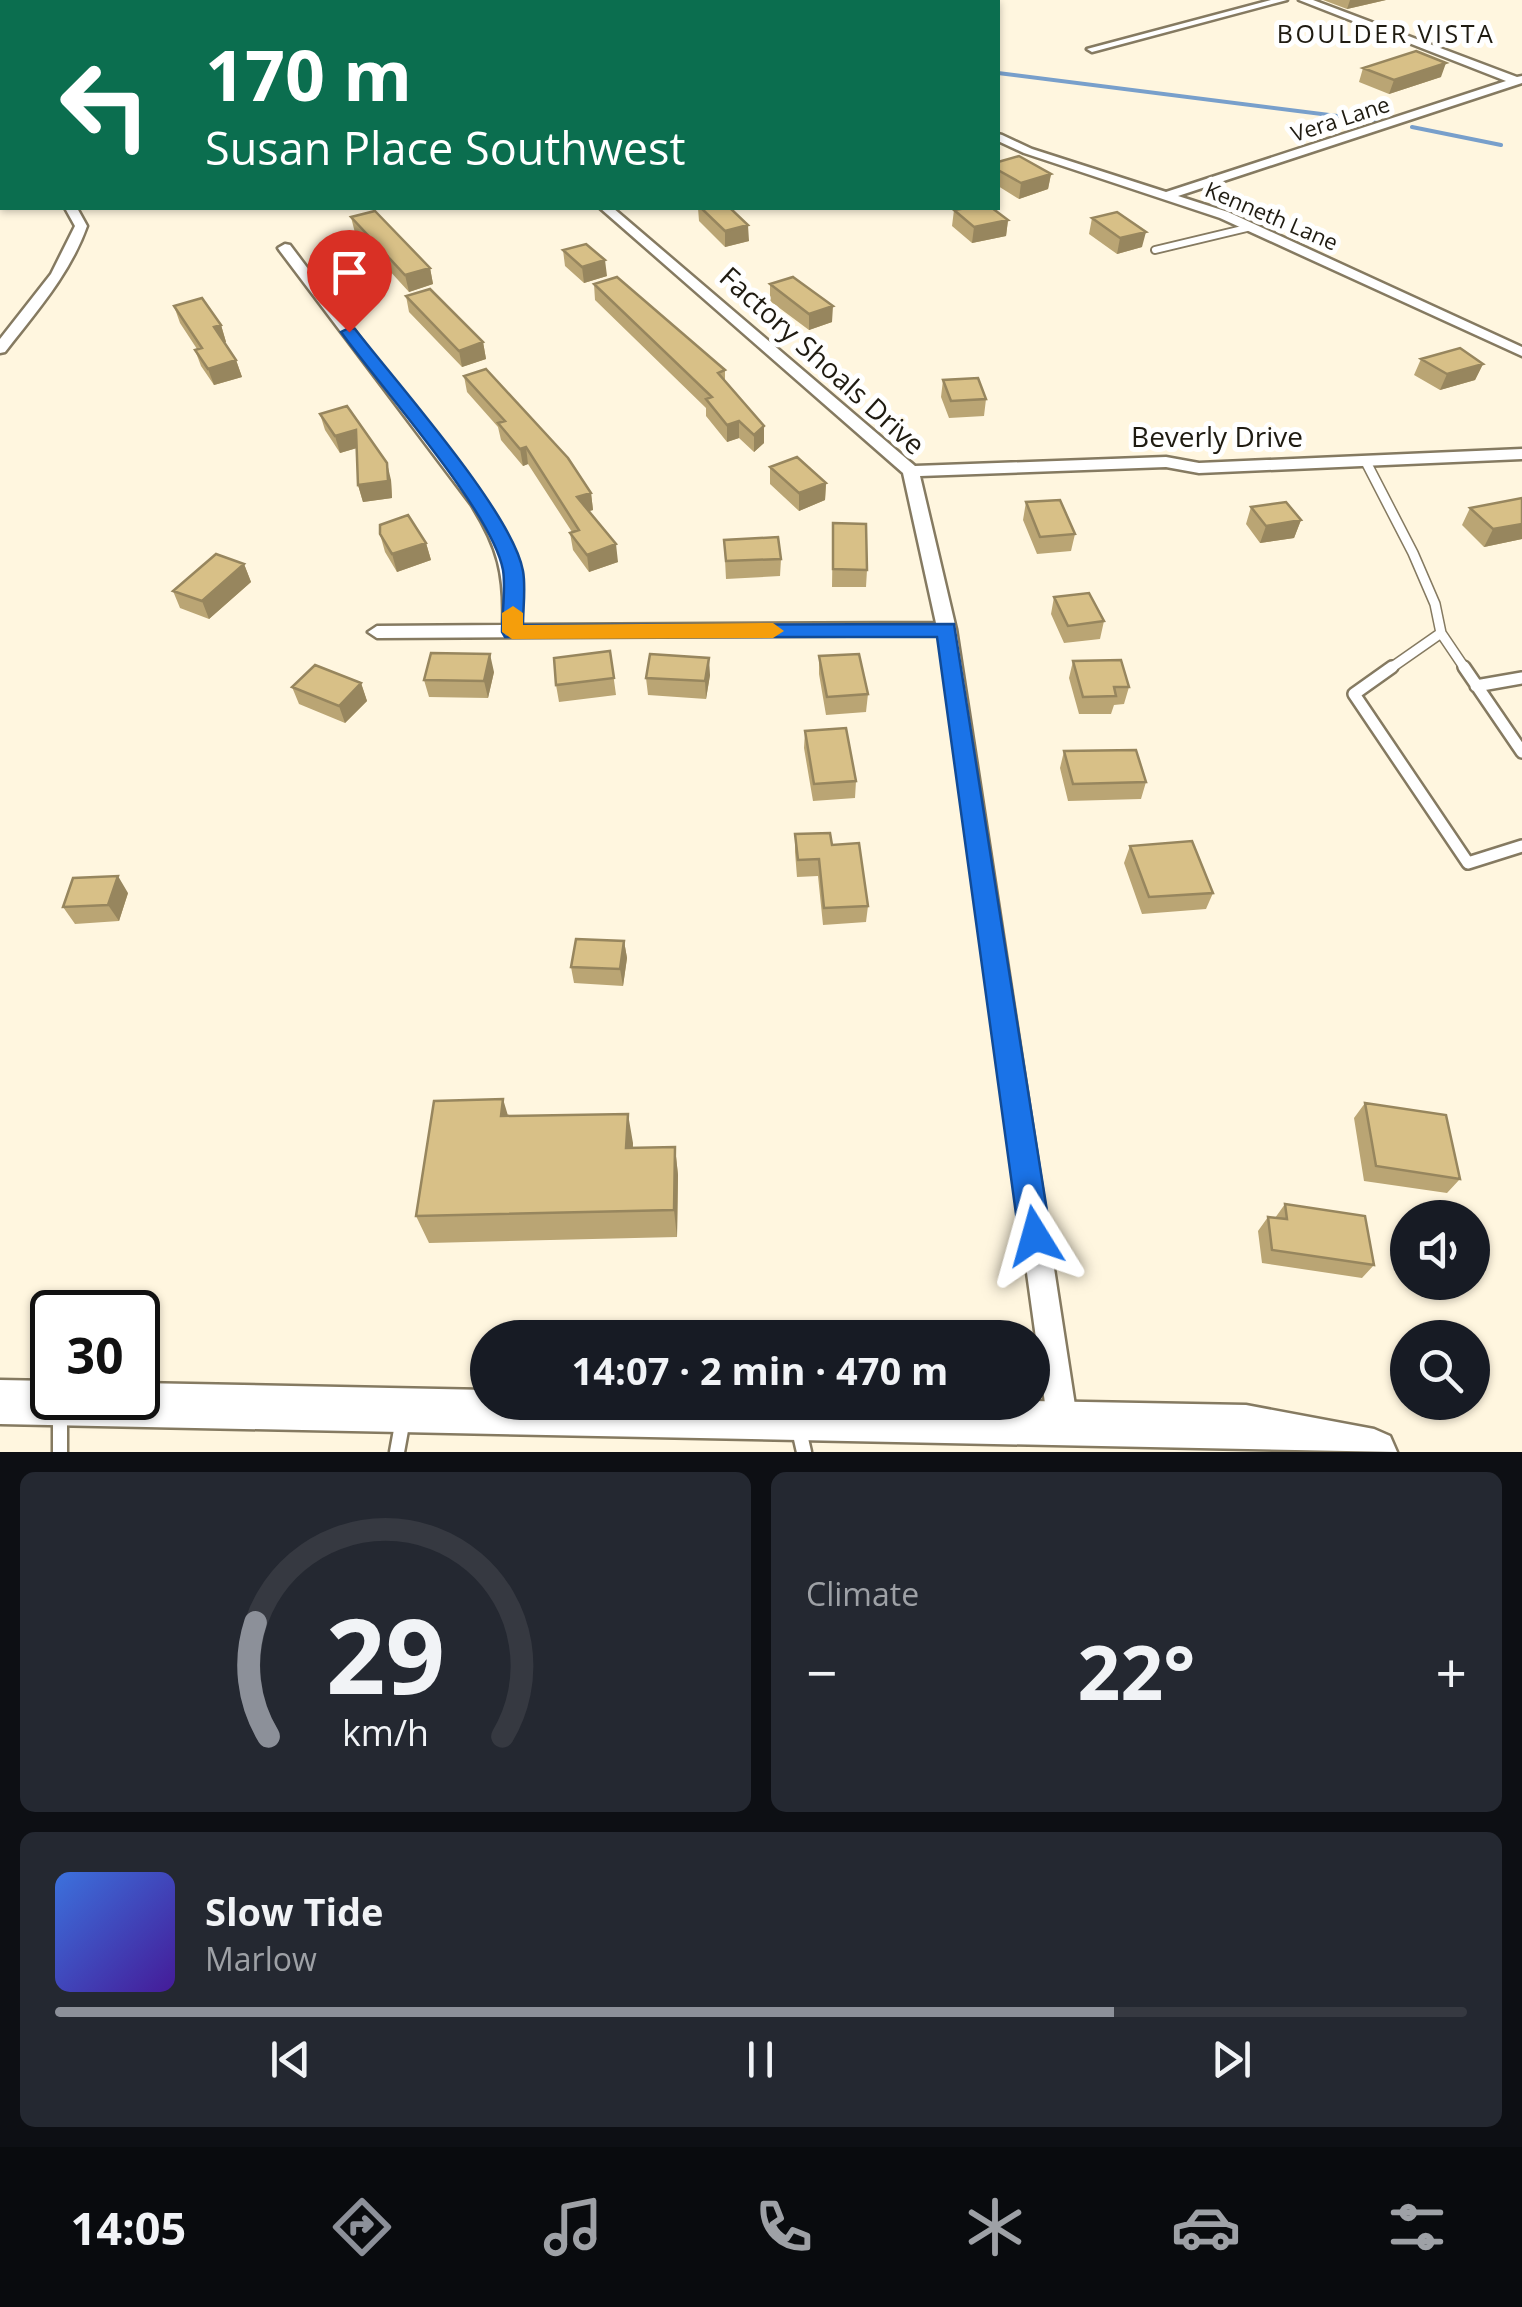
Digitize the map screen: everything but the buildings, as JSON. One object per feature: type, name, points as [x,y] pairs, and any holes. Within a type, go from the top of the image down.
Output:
[{"type":"street","points":[[1092,49],[1282,0]]},
{"type":"street","points":[[1304,0],[1520,80]]},
{"type":"street","name":"Vera Lane","points":[[1170,194],[1520,80]]},
{"type":"street","name":"Kenneth Lane","points":[[1000,138],[1082,169],[1170,194],[1251,227],[1522,352]]},
{"type":"street","points":[[0,349],[78,236],[81,226],[73,210]]},
{"type":"street","name":"Factory Shoals Drive","points":[[608,210],[912,472],[947,630],[1062,1425]]},
{"type":"street","points":[[284,248],[505,543],[514,572],[512,632]]},
{"type":"street","name":"Beverly Drive","points":[[912,472],[1166,462],[1200,468],[1522,454]]},
{"type":"street","points":[[376,632],[947,630]]},
{"type":"street","points":[[0,1402],[30,1402]]},
{"type":"street","points":[[160,1411],[401,1431],[800,1436],[1062,1425],[1246,1428],[1374,1452]]},
{"type":"lane","points":[[1155,250],[1251,227]]},
{"type":"lane","points":[[1366,462],[1413,552],[1436,604],[1442,633],[1522,752]]},
{"type":"lane","points":[[1442,633],[1354,694],[1468,863],[1522,846]]},
{"type":"lane","points":[[1476,686],[1522,678]]},
{"type":"lane","points":[[60,1420],[60,1452]]},
{"type":"waterway","points":[[1000,73],[1377,121]]},
{"type":"waterway","points":[[1412,127],[1501,145]]},
{"type":"slow traffic","points":[[513,613],[512,632],[773,631]]},
{"type":"district","name":"BOULDER VISTA","points":[[1386,33]]},
{"type":"route","points":[[349,332],[505,543],[514,572],[512,632],[947,630],[1035,1236]]}]
